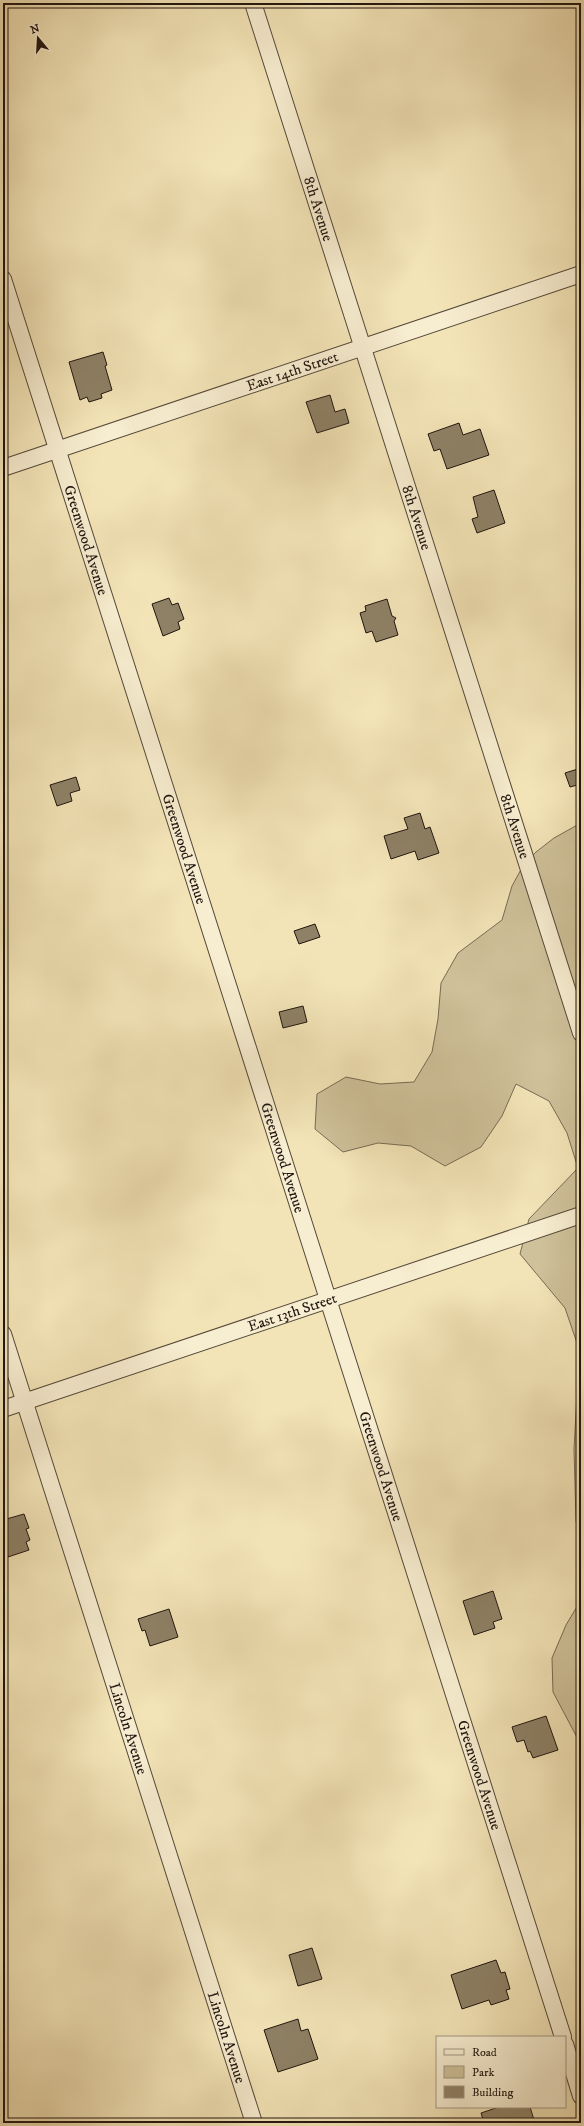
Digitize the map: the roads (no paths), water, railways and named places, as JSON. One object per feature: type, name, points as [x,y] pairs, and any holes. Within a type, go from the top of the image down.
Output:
[{"type":"street","name":"8th Avenue","points":[[253,3],[581,1033]]},
{"type":"street","name":"East 14th Street","points":[[3,468],[581,274]]},
{"type":"street","name":"Greenwood Avenue","points":[[3,279],[563,2036]]},
{"type":"street","name":"East 13th Street","points":[[3,1409],[581,1215]]},
{"type":"street","name":"Lincoln Avenue","points":[[3,1334],[254,2123]]},
{"type":"street","points":[[566,2047],[581,2096]]}]
